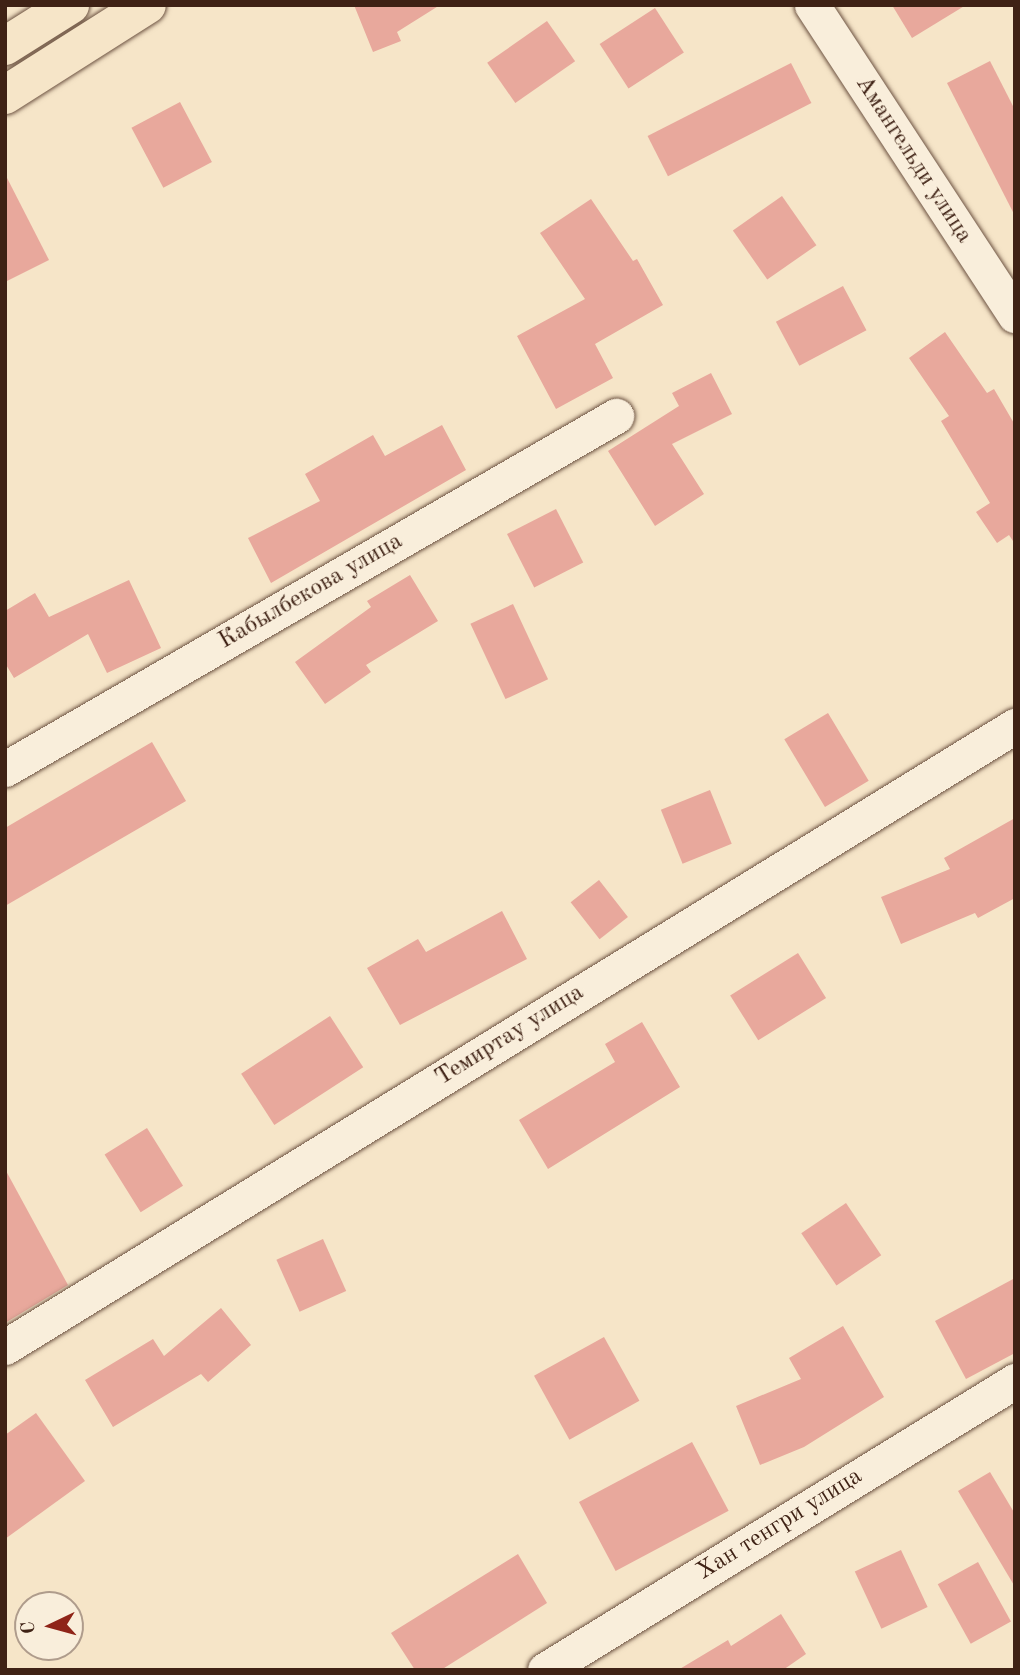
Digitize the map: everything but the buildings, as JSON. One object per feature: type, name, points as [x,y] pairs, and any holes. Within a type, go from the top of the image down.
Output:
[{"type":"main road","points":[[5,46],[70,5]]},
{"type":"main road","points":[[5,95],[146,5]]},
{"type":"street","name":"Амангельди улица","points":[[812,5],[1015,315]]},
{"type":"street","name":"Кабылбекова улица","points":[[5,769],[616,416]]},
{"type":"street","name":"Темиртау улица","points":[[5,1347],[1015,726]]},
{"type":"street","name":"Хан тенгри улица","points":[[545,1670],[1015,1381]]}]
